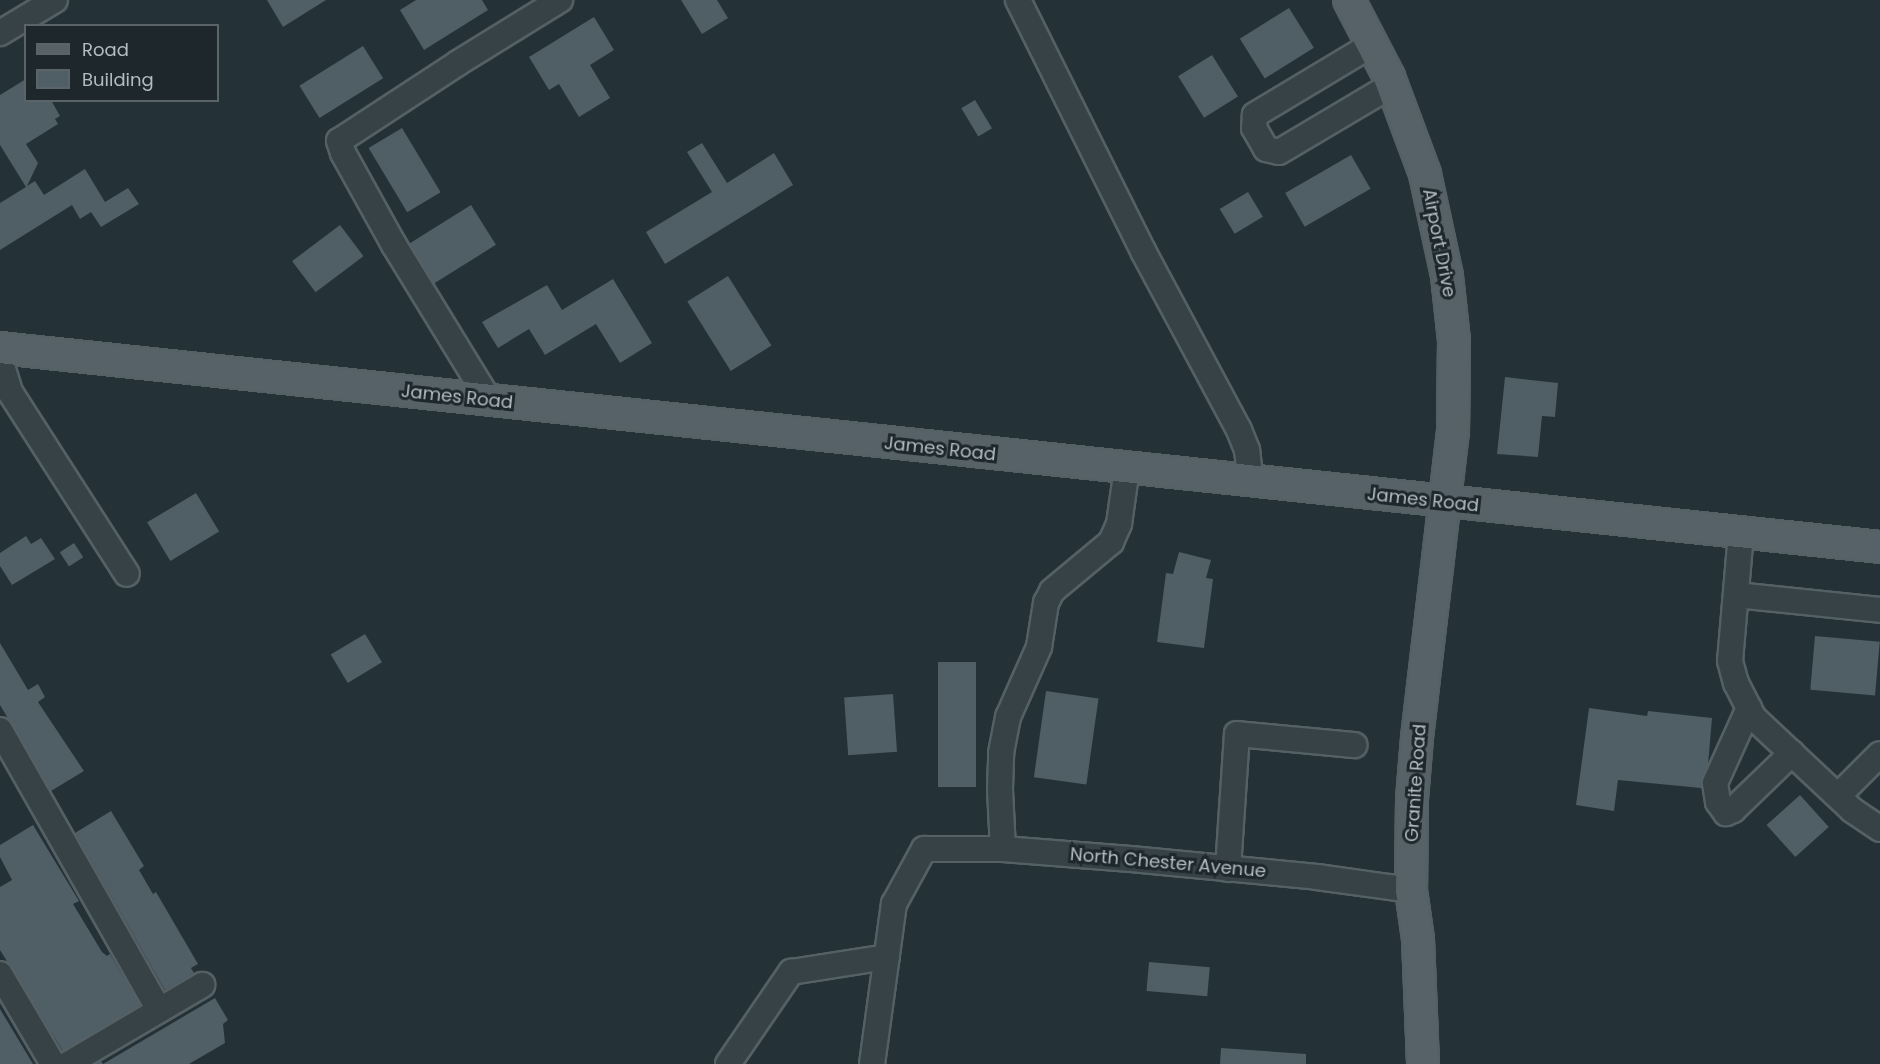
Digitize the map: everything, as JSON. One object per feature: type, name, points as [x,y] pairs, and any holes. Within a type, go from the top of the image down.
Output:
[{"type":"main road","name":"Airport Drive","points":[[1349,0],[1392,85],[1425,174],[1447,276],[1454,340],[1455,392],[1447,502]]},
{"type":"main road","name":"James Road","points":[[0,348],[1880,547]]},
{"type":"main road","name":"Granite Road","points":[[1423,1064],[1418,939],[1411,890],[1417,738],[1447,502]]},
{"type":"street","points":[[0,33],[55,0]]},
{"type":"street","points":[[489,400],[394,245],[343,153],[339,141],[560,0]]},
{"type":"street","points":[[1018,0],[1143,251],[1239,430],[1247,450],[1251,482]]},
{"type":"street","points":[[1373,44],[1255,115],[1254,128],[1266,149],[1279,152],[1392,85]]},
{"type":"street","points":[[0,359],[10,392],[127,573]]},
{"type":"street","points":[[1004,849],[1000,789],[1001,753],[1008,717],[1039,647],[1046,603],[1052,591],[1111,542],[1119,524],[1127,468]]},
{"type":"street","points":[[1741,533],[1730,661],[1736,683],[1753,717],[1852,810],[1880,829]]},
{"type":"street","points":[[1736,595],[1880,610]]},
{"type":"street","points":[[1749,708],[1715,783],[1718,802],[1726,813],[1733,810],[1792,753]]},
{"type":"street","points":[[0,730],[159,1011]]},
{"type":"street","points":[[1228,869],[1237,734],[1354,745]]},
{"type":"street","points":[[1838,796],[1880,754]]},
{"type":"street","name":"North Chester Avenue","points":[[887,957],[894,904],[924,849],[1004,849],[1228,869],[1411,890]]},
{"type":"street","points":[[728,1064],[791,972],[887,957],[872,1064]]},
{"type":"street","points":[[0,974],[53,1064]]},
{"type":"street","points":[[68,1064],[202,985]]},
{"type":"building","points":[[267,0],[326,0],[283,27]]},
{"type":"building","points":[[416,0],[482,0],[488,10],[424,50],[400,10]]},
{"type":"building","points":[[681,0],[717,0],[728,18],[702,34]]},
{"type":"building","points":[[1289,8],[1314,48],[1265,79],[1240,39]]},
{"type":"building","points":[[594,17],[614,50],[590,65],[610,98],[579,117],[559,84],[549,90],[529,57]]},
{"type":"building","points":[[363,46],[383,78],[320,118],[299,86]]},
{"type":"building","points":[[1212,55],[1238,97],[1204,118],[1178,76]]},
{"type":"building","points":[[24,80],[24,102],[52,102],[60,116],[55,119],[58,124],[26,144],[38,163],[27,186],[35,181],[44,195],[85,169],[105,202],[128,188],[139,204],[101,227],[91,212],[80,219],[72,205],[0,250],[0,203],[26,187],[0,145],[0,95]]},
{"type":"building","points":[[975,100],[992,128],[978,137],[961,108]]},
{"type":"building","points":[[402,128],[441,192],[407,212],[369,148]]},
{"type":"building","points":[[702,143],[727,183],[774,153],[793,185],[665,264],[646,232],[712,192],[687,152]]},
{"type":"building","points":[[1351,155],[1370,189],[1305,227],[1285,193]]},
{"type":"building","points":[[1248,192],[1263,217],[1235,234],[1220,209]]},
{"type":"building","points":[[471,205],[496,245],[434,284],[409,244]]},
{"type":"building","points":[[340,225],[363,256],[316,292],[292,261]]},
{"type":"building","points":[[728,276],[771,346],[731,371],[687,301]]},
{"type":"building","points":[[613,279],[652,343],[620,363],[596,324],[545,355],[529,329],[498,348],[482,322],[547,285],[562,310]]},
{"type":"building","points":[[1505,377],[1558,383],[1555,417],[1542,416],[1538,457],[1497,454]]},
{"type":"building","points":[[196,493],[219,532],[170,561],[147,522]]},
{"type":"building","points":[[26,536],[31,544],[41,538],[55,559],[12,585],[0,566],[0,553]]},
{"type":"building","points":[[74,543],[83,557],[69,567],[60,552]]},
{"type":"building","points":[[1179,552],[1211,560],[1206,578],[1213,579],[1204,648],[1157,642],[1166,573],[1173,574]]},
{"type":"building","points":[[365,634],[382,662],[348,683],[331,655]]},
{"type":"building","points":[[1815,636],[1880,642],[1875,695],[1810,690]]},
{"type":"building","points":[[0,643],[28,690],[38,684],[45,697],[38,702],[84,771],[51,791],[0,705]]},
{"type":"building","points":[[938,662],[976,662],[976,787],[938,787]]},
{"type":"building","points":[[1046,691],[1098,698],[1086,785],[1034,777]]},
{"type":"building","points":[[893,694],[897,752],[848,755],[844,697]]},
{"type":"building","points":[[1589,708],[1647,716],[1648,711],[1712,718],[1708,765],[1702,778],[1701,788],[1618,780],[1614,811],[1576,805]]},
{"type":"building","points":[[1800,795],[1829,827],[1795,857],[1767,825]]},
{"type":"building","points":[[111,811],[144,866],[139,870],[153,894],[156,892],[198,964],[191,968],[194,973],[165,990],[75,833]]},
{"type":"building","points":[[33,825],[79,901],[73,904],[102,952],[107,956],[110,954],[140,1005],[63,1051],[0,950],[0,887],[12,880],[0,857],[0,845]]},
{"type":"building","points":[[1149,962],[1210,967],[1207,996],[1146,991]]},
{"type":"building","points":[[215,998],[228,1020],[223,1024],[225,1043],[189,1064],[103,1064]]},
{"type":"building","points":[[0,1009],[33,1064],[0,1064]]},
{"type":"building","points":[[1221,1048],[1306,1054],[1306,1064],[1220,1064]]}]
